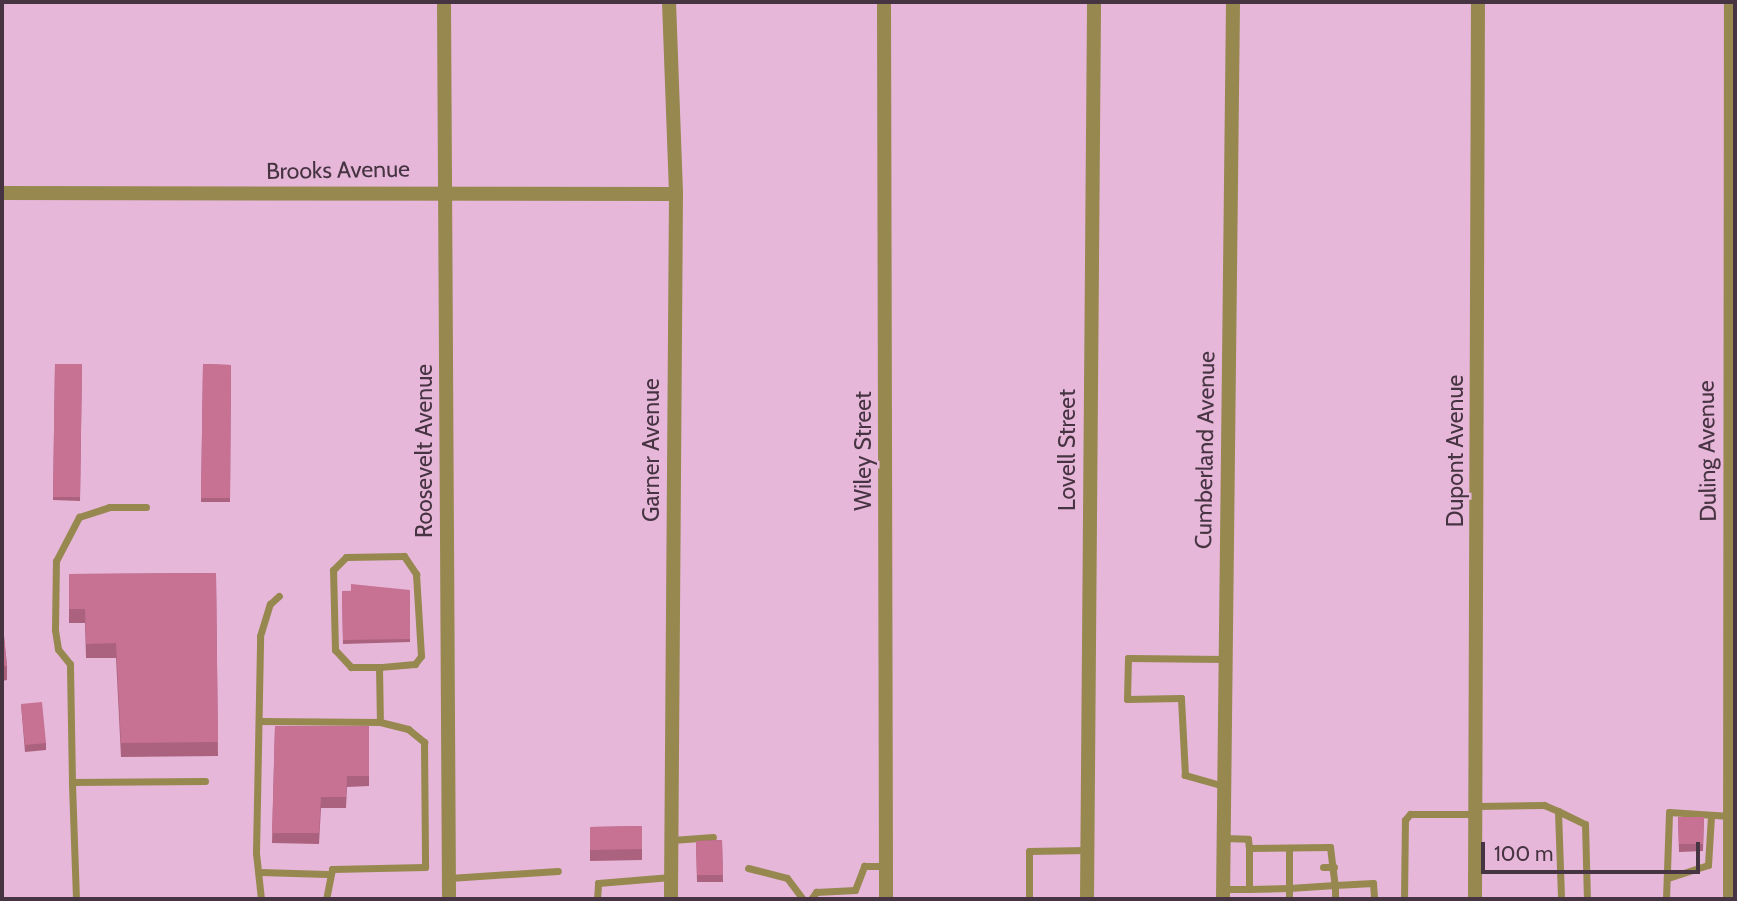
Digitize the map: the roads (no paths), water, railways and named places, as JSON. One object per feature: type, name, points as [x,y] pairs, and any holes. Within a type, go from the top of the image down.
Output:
[{"type":"street","name":"Roosevelt Avenue","points":[[444,2],[449,899]]},
{"type":"street","name":"Garner Avenue","points":[[669,2],[676,194],[671,899]]},
{"type":"street","name":"Wiley Street","points":[[884,2],[886,899]]},
{"type":"street","name":"Lovell Street","points":[[1087,899],[1094,2]]},
{"type":"street","name":"Cumberland Avenue","points":[[1223,894],[1233,2]]},
{"type":"street","name":"Dupont Avenue","points":[[1475,899],[1478,810],[1478,2]]},
{"type":"street","name":"Duling Avenue","points":[[1730,899],[1734,737],[1731,2]]},
{"type":"street","name":"Brooks Avenue","points":[[2,193],[446,191],[676,194]]},
{"type":"lane","points":[[76,899],[70,664],[58,649],[55,629],[55,561],[79,517],[109,508],[146,507]]},
{"type":"lane","points":[[404,556],[416,574],[421,656],[415,664],[379,667],[351,667],[335,650],[333,570],[346,557],[404,556]]},
{"type":"lane","points":[[261,899],[260,636],[270,604],[279,596]]},
{"type":"lane","points":[[1224,786],[1185,775],[1181,698],[1127,699],[1128,658],[1225,659]]},
{"type":"lane","points":[[379,667],[380,722]]},
{"type":"lane","points":[[260,721],[380,722],[408,729],[424,742],[425,867],[327,874],[260,872]]},
{"type":"lane","points":[[72,782],[205,781]]},
{"type":"lane","points":[[1404,899],[1405,820],[1410,814],[1544,805],[1585,824],[1587,899]]},
{"type":"lane","points":[[1558,811],[1561,899]]},
{"type":"lane","points":[[1666,899],[1669,813],[1731,816]]},
{"type":"lane","points":[[1668,878],[1708,866],[1711,816]]},
{"type":"lane","points":[[671,840],[713,838]]},
{"type":"lane","points":[[1224,838],[1248,839],[1250,889]]},
{"type":"lane","points":[[1249,848],[1330,847],[1335,899]]},
{"type":"lane","points":[[1289,848],[1289,899]]},
{"type":"lane","points":[[1029,899],[1028,851],[1087,850]]},
{"type":"lane","points":[[811,899],[816,892],[855,890],[864,866],[887,866]]},
{"type":"lane","points":[[1290,867],[1300,867]]},
{"type":"lane","points":[[1323,867],[1334,867]]},
{"type":"lane","points":[[748,868],[787,878],[803,899]]},
{"type":"lane","points":[[448,878],[558,871]]},
{"type":"lane","points":[[326,899],[327,874]]},
{"type":"lane","points":[[597,899],[598,883],[671,877]]},
{"type":"lane","points":[[1223,894],[1250,889],[1373,883],[1374,899]]}]
